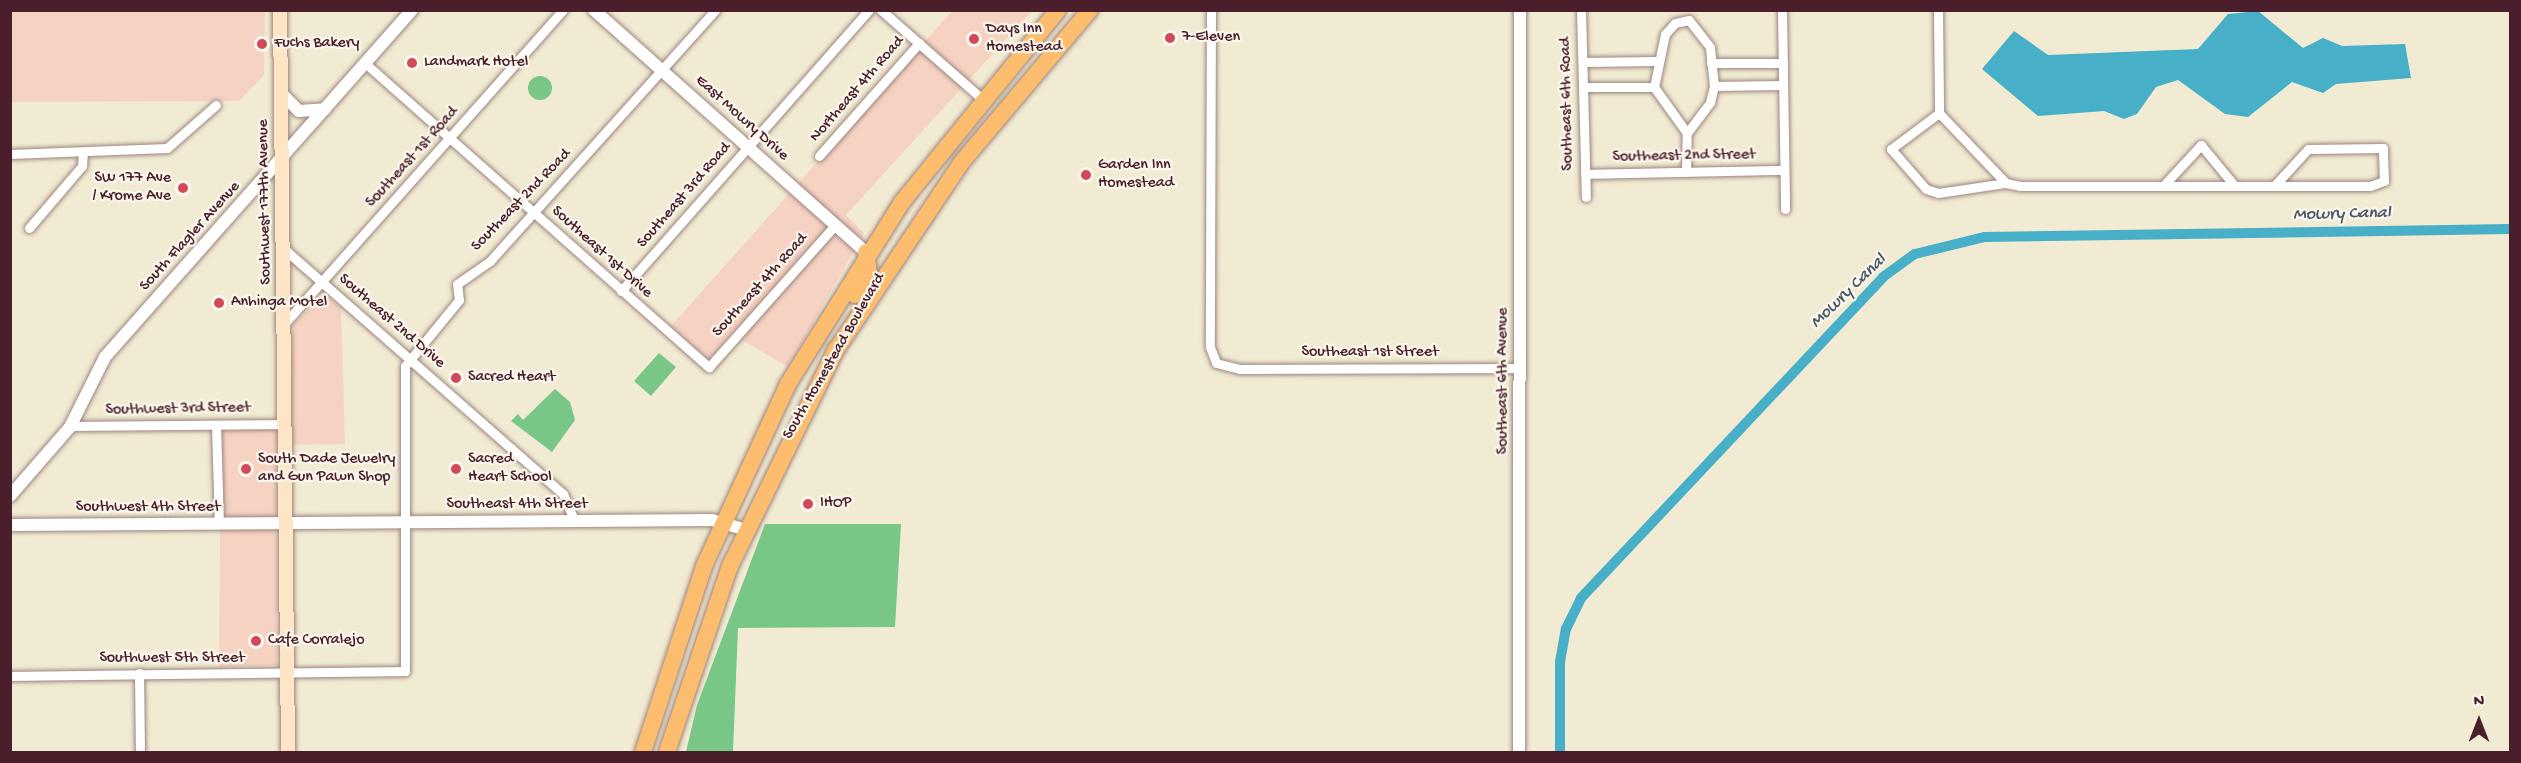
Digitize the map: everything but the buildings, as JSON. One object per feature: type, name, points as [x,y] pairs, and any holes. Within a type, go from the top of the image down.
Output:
[{"type":"highway","name":"South Homestead Boulevard","points":[[643,753],[667,668],[722,521],[788,384],[866,252],[981,98],[1058,10]]},
{"type":"highway","name":"South Homestead Boulevard","points":[[668,753],[696,658],[746,530],[829,361],[892,258],[999,114],[1090,10]]},
{"type":"highway","points":[[892,258],[891,242],[938,176],[939,152]]},
{"type":"highway","points":[[829,361],[830,338],[869,273],[866,252]]},
{"type":"main road","name":"Southwest 177th Avenue","points":[[280,10],[288,753]]},
{"type":"street","name":"South Flagler Avenue","points":[[10,496],[71,426],[105,357],[412,10]]},
{"type":"street","name":"Southeast 1st Road","points":[[284,324],[451,139],[563,10]]},
{"type":"street","name":"East Mowry Drive","points":[[594,10],[866,252]]},
{"type":"street","name":"Southeast 2nd Road","points":[[405,671],[404,375],[410,357],[459,300],[457,284],[489,261],[715,10]]},
{"type":"street","name":"Southeast 3rd Road","points":[[621,291],[869,10]]},
{"type":"street","points":[[881,10],[981,98]]},
{"type":"street","name":"Southeast 1st Street","points":[[1211,10],[1209,347],[1220,366],[1520,368]]},
{"type":"street","name":"Southeast 6th Avenue","points":[[1519,753],[1520,10]]},
{"type":"street","name":"Southeast 6th Road","points":[[1581,10],[1586,197]]},
{"type":"street","points":[[1675,10],[1675,22]]},
{"type":"street","points":[[1782,10],[1785,209]]},
{"type":"street","points":[[1938,10],[1939,113],[2006,183]]},
{"type":"street","points":[[1686,172],[1687,133],[1710,102],[1714,86],[1710,47],[1689,15],[1675,22],[1665,34],[1654,87],[1687,133]]},
{"type":"street","name":"Northeast 4th Road","points":[[819,156],[919,43]]},
{"type":"street","points":[[1582,62],[1658,61]]},
{"type":"street","points":[[1712,63],[1783,63]]},
{"type":"street","name":"Southeast 1st Drive","points":[[366,64],[709,367]]},
{"type":"street","points":[[1714,86],[1783,85]]},
{"type":"street","points":[[1583,87],[1654,87]]},
{"type":"street","points":[[281,93],[299,111],[325,110]]},
{"type":"street","points":[[10,154],[167,148],[216,105]]},
{"type":"street","points":[[1939,113],[1891,149],[1926,189],[1938,193],[2006,183],[2163,186],[2275,185],[2384,181],[2383,148],[2308,150],[2275,185]]},
{"type":"street","points":[[2163,186],[2201,145],[2234,185]]},
{"type":"street","points":[[29,228],[82,166],[83,153]]},
{"type":"street","name":"Southeast 2nd Street","points":[[1585,174],[1784,170]]},
{"type":"street","name":"Southeast 4th Road","points":[[709,367],[835,225]]},
{"type":"street","name":"Southeast 2nd Drive","points":[[283,248],[410,357],[563,494],[575,522]]},
{"type":"street","name":"Southwest 3rd Street","points":[[71,426],[285,424]]},
{"type":"street","points":[[216,425],[219,524]]},
{"type":"street","name":"Southeast 4th Street","points":[[286,524],[722,521],[746,530]]},
{"type":"street","name":"Southwest 4th Street","points":[[10,525],[286,524]]},
{"type":"street","name":"Southwest 5th Street","points":[[10,676],[405,671]]},
{"type":"street","points":[[139,673],[140,753]]},
{"type":"shaded area","points":[[10,11],[265,11],[264,75],[239,101],[11,102]]},
{"type":"shaded area","points":[[952,11],[1032,11],[846,215],[864,233],[788,367],[732,334],[709,360],[671,326]]},
{"type":"shaded area","points":[[324,294],[341,308],[345,444],[276,445],[277,665],[219,667],[221,420],[289,420],[293,325]]},
{"type":"green space","points":[[540,76],[549,79],[552,88],[549,97],[540,100],[531,97],[528,88],[531,79]]},
{"type":"green space","points":[[659,353],[676,367],[651,396],[634,381]]},
{"type":"green space","points":[[555,389],[570,402],[575,420],[552,452],[511,421],[518,414],[523,420]]},
{"type":"green space","points":[[765,524],[901,524],[895,627],[738,628],[733,752],[686,752],[697,705]]},
{"type":"water","points":[[2258,11],[2303,48],[2323,38],[2342,46],[2405,44],[2411,78],[2336,84],[2323,93],[2292,82],[2248,117],[2225,114],[2178,80],[2156,87],[2137,114],[2124,119],[2104,111],[2038,116],[1982,69],[2014,31],[2048,55],[2198,49],[2228,14]]},
{"type":"waterway","name":"Mowry Canal","points":[[1560,752],[1560,662],[1566,629],[1581,598],[1883,277],[1915,254],[1985,237],[2510,229]]},
{"type":"place","name":"7-Eleven","points":[[1170,38]]},
{"type":"place","name":"Days Inn Homestead","points":[[974,39]]},
{"type":"place","name":"Fuchs Bakery","points":[[262,44]]},
{"type":"place","name":"Landmark Hotel","points":[[412,63]]},
{"type":"place","name":"Garden Inn Homestead","points":[[1086,175]]},
{"type":"place","name":"SW 177 Ave / Krome Ave","points":[[183,188]]},
{"type":"place","name":"Anhinga Motel","points":[[219,303]]},
{"type":"place","name":"Sacred Heart","points":[[456,378]]},
{"type":"place","name":"South Dade Jewelry and Gun Pawn Shop","points":[[246,469]]},
{"type":"place","name":"Sacred Heart School","points":[[456,469]]},
{"type":"place","name":"IHOP","points":[[808,504]]},
{"type":"place","name":"Cafe Corralejo","points":[[256,641]]}]
